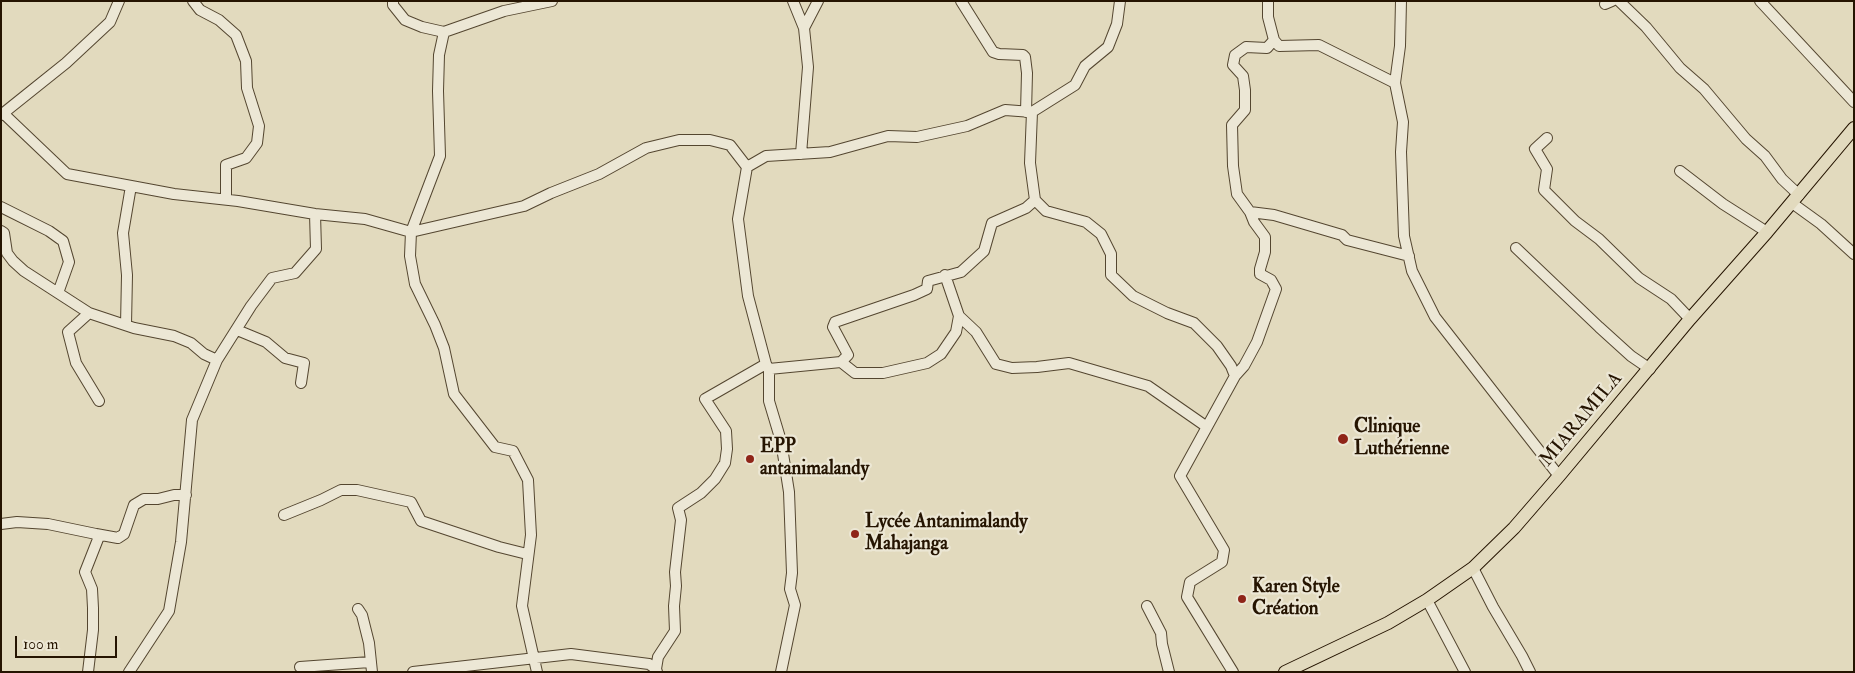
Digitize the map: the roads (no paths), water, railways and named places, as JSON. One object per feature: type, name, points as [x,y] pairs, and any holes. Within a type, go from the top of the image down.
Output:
[{"type":"main road","name":"MIARAMILA","points":[[1284,672],[1388,624],[1428,600],[1473,568],[1514,528],[1854,128]]},
{"type":"street","points":[[119,1],[110,22],[66,63],[3,114],[67,174],[174,194],[315,214],[365,219],[411,232],[524,206],[599,174],[646,148],[679,140],[710,140],[730,145],[747,167],[738,219],[748,296],[767,366],[769,401],[781,440],[788,492],[792,573],[790,589],[795,605],[781,672]]},
{"type":"street","points":[[193,1],[200,10],[219,20],[236,35],[246,61],[246,88],[259,126],[257,142],[246,158],[226,165],[226,200]]},
{"type":"street","points":[[393,1],[393,5],[405,20],[422,27],[444,32],[504,11],[545,2]]},
{"type":"street","points":[[793,1],[804,28],[808,67],[801,154]]},
{"type":"street","points":[[804,28],[818,1]]},
{"type":"street","points":[[961,1],[993,52],[1023,55],[1025,57],[1030,163],[1035,200],[1046,211],[1086,222],[1101,234],[1111,254],[1111,275],[1133,296],[1167,313],[1194,323],[1217,346],[1236,376]]},
{"type":"street","points":[[747,167],[766,156],[830,152],[888,136],[918,137],[967,126],[1005,110],[1029,112],[1075,85],[1086,66],[1108,47],[1117,24],[1120,1]]},
{"type":"street","points":[[1268,1],[1268,18],[1274,40],[1279,46],[1319,45],[1395,83]]},
{"type":"street","points":[[1401,1],[1400,46],[1395,83],[1403,122],[1401,152],[1404,236],[1412,271],[1435,317],[1559,476]]},
{"type":"street","points":[[1619,1],[1646,27],[1680,68],[1704,89],[1746,139],[1765,156],[1795,199],[1854,254]]},
{"type":"street","points":[[1760,1],[1854,102]]},
{"type":"street","points":[[444,32],[439,64],[440,156],[411,232],[410,256],[415,284],[444,348],[454,394],[495,447],[513,451],[528,480],[531,535],[527,554],[522,606],[537,672]]},
{"type":"street","points":[[1233,672],[1187,597],[1190,582],[1222,562],[1224,550],[1180,476],[1257,342],[1276,289],[1271,280],[1260,274],[1265,252],[1265,236],[1237,194],[1233,166],[1232,126],[1245,110],[1243,76],[1233,66],[1235,55],[1246,47],[1267,48],[1274,40]]},
{"type":"street","points":[[1547,138],[1535,149],[1547,169],[1544,190],[1575,221],[1599,239],[1639,278],[1671,299],[1690,319]]},
{"type":"street","points":[[1680,171],[1730,208],[1767,232]]},
{"type":"street","points":[[126,325],[127,275],[123,233],[131,186]]},
{"type":"street","points":[[841,362],[848,355],[833,327],[835,322],[914,295],[927,289],[928,281],[961,272],[984,251],[992,223],[1026,208],[1035,200]]},
{"type":"street","points":[[1,206],[49,231],[63,241],[69,262],[58,293]]},
{"type":"street","points":[[1250,212],[1274,215],[1342,235],[1347,240],[1409,256]]},
{"type":"street","points":[[129,672],[169,611],[181,542],[192,420],[217,360],[251,306],[272,278],[295,273],[316,249],[315,214]]},
{"type":"street","points":[[1,231],[4,233],[7,252],[13,261],[89,313],[126,325],[174,336],[191,343],[204,354],[217,360]]},
{"type":"street","points":[[1516,248],[1631,356],[1650,369]]},
{"type":"street","points":[[945,275],[959,316],[976,332],[996,364],[1012,368],[1037,368],[1069,363],[1148,386],[1207,427]]},
{"type":"street","points":[[89,313],[68,332],[76,363],[100,401]]},
{"type":"street","points":[[656,670],[658,657],[675,631],[675,572],[680,520],[678,508],[701,493],[715,479],[725,463],[727,449],[726,431],[705,399],[767,366],[841,362],[855,373],[883,373],[928,363],[941,354],[956,332],[959,316]]},
{"type":"street","points":[[236,330],[266,342],[285,358],[304,363],[301,383]]},
{"type":"street","points":[[284,514],[341,490],[357,490],[411,502],[421,520],[500,547],[527,554]]},
{"type":"street","points":[[1,524],[17,522],[48,524],[118,538],[124,534],[134,505],[144,499],[186,495]]},
{"type":"street","points":[[88,672],[93,630],[92,589],[85,572],[98,539],[96,534]]},
{"type":"street","points":[[1473,568],[1530,672]]},
{"type":"street","points":[[1428,600],[1464,672]]},
{"type":"street","points":[[1147,606],[1161,633],[1169,672]]},
{"type":"street","points":[[300,667],[371,667],[369,643],[362,615],[358,609]]},
{"type":"street","points":[[413,672],[572,654],[649,664],[656,670]]},
{"type":"place","name":"Clinique Luthérienne","points":[[1343,439]]},
{"type":"place","name":"EPP antanimalandy","points":[[750,459]]},
{"type":"place","name":"Lycée Antanimalandy Mahajanga","points":[[855,534]]},
{"type":"place","name":"Karen Style Création","points":[[1242,599]]}]
